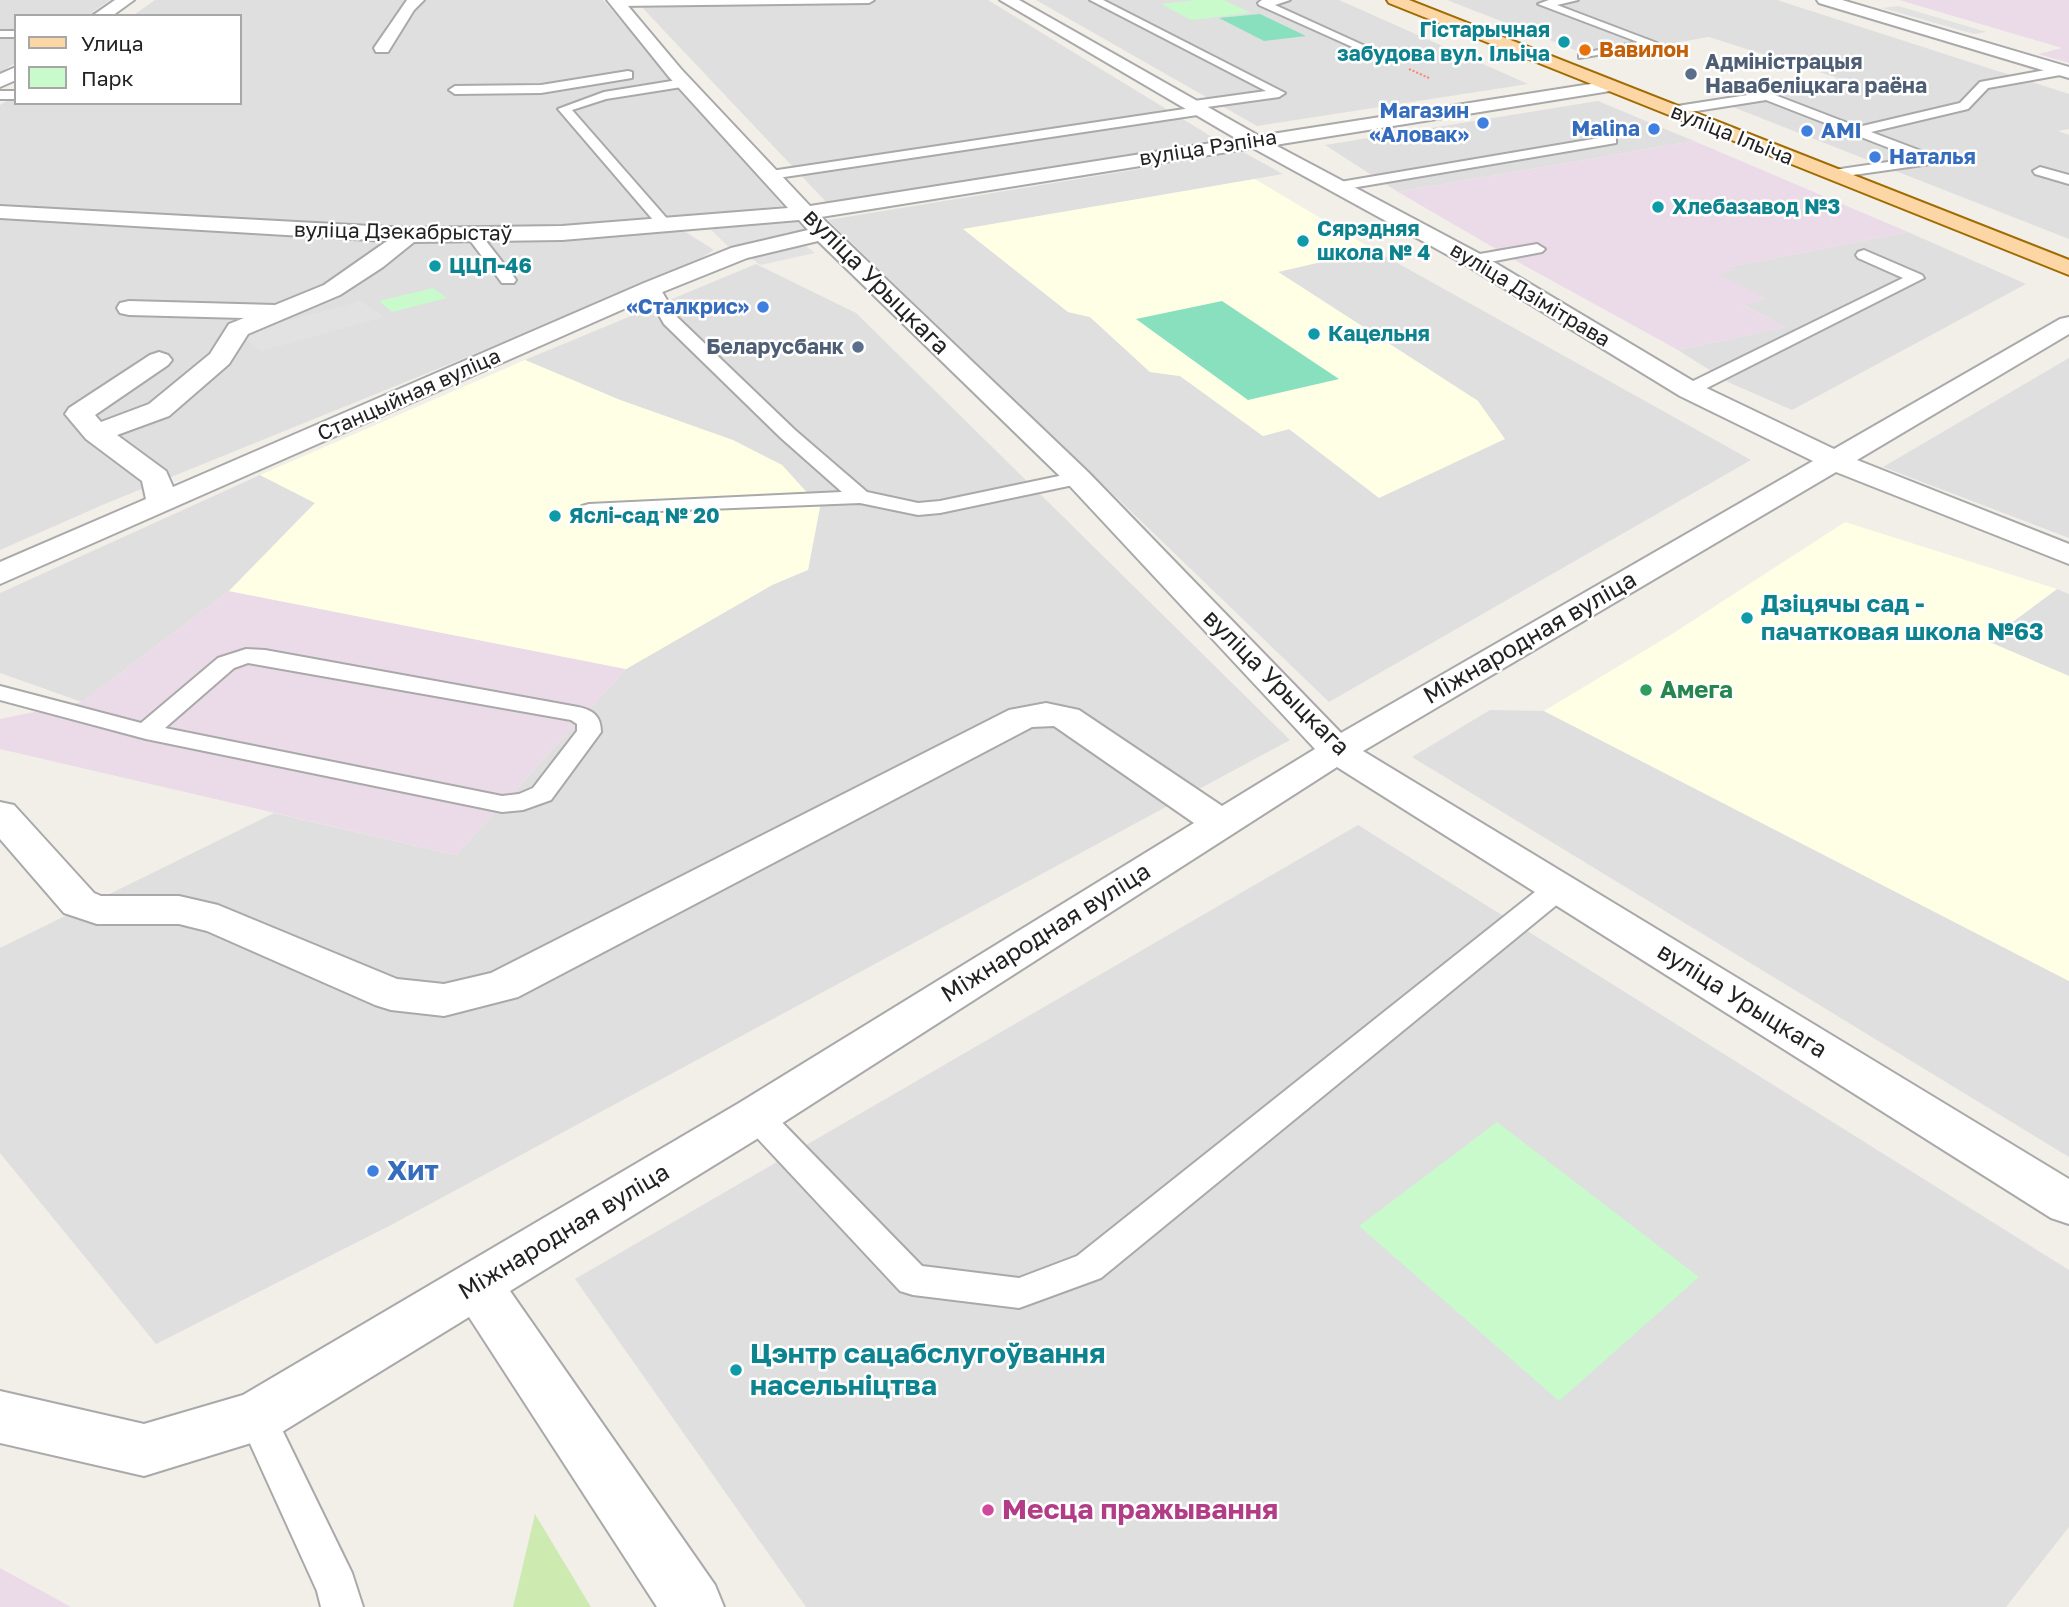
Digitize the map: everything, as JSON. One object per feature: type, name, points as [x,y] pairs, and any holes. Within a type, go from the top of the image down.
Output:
[{"type":"main road","name":"вуліца Ільіча","points":[[1395,0],[2069,268]]},
{"type":"street","points":[[103,14],[127,0]]},
{"type":"street","points":[[382,48],[408,7],[416,0]]},
{"type":"street","name":"вуліца Дзімітрава","points":[[1013,0],[1254,140],[1474,260],[1689,390],[1835,461],[2069,555]]},
{"type":"street","points":[[1825,0],[2065,72]]},
{"type":"street","name":"вуліца Урыцкага","points":[[616,2],[663,76],[771,175],[815,223],[1078,478],[1337,751],[2069,1204]]},
{"type":"street","name":"вуліца Рэпіна","points":[[815,223],[1254,140],[1610,86]]},
{"type":"street","name":"вуліца Дзекабрыстаў","points":[[0,212],[408,235],[562,233],[665,225],[815,223]]},
{"type":"street","name":"Станцыйная вуліца","points":[[0,574],[652,288],[815,223]]},
{"type":"street","points":[[96,433],[159,410],[220,359],[238,329],[332,290],[375,262],[408,235]]},
{"type":"street","points":[[129,308],[283,311]]},
{"type":"street","name":"Міжнародная вуліца","points":[[0,1417],[144,1450],[257,1416],[757,1116],[1337,751],[2069,324]]},
{"type":"street","points":[[159,360],[79,414],[96,433],[156,477],[162,503]]},
{"type":"street","points":[[0,814],[79,903],[97,910],[179,910],[218,919],[391,994],[444,1000],[503,986],[1022,718],[1046,714],[1066,718],[1220,824]]},
{"type":"street","points":[[477,1285],[693,1607]]},
{"type":"lane","points":[[616,2],[869,0]]},
{"type":"lane","points":[[771,175],[1279,93],[1096,0]]},
{"type":"lane","points":[[1260,1],[1285,0]]},
{"type":"lane","points":[[1573,0],[1543,4],[1651,43],[1583,56]]},
{"type":"lane","points":[[1260,1],[1381,57]]},
{"type":"lane","points":[[1857,131],[1964,106],[1984,85],[2065,72]]},
{"type":"lane","points":[[455,90],[541,89],[618,76],[663,76]]},
{"type":"lane","points":[[663,76],[564,109],[665,225]]},
{"type":"lane","points":[[1671,111],[1767,96],[1932,160],[1832,174]]},
{"type":"lane","points":[[1340,186],[1611,140]]},
{"type":"lane","points":[[2040,171],[2069,180]]},
{"type":"lane","points":[[474,235],[508,280]]},
{"type":"lane","points":[[1474,260],[1537,249]]},
{"type":"lane","points":[[1689,390],[1916,278],[1864,255]]},
{"type":"lane","points":[[652,288],[670,320],[788,434],[860,497]]},
{"type":"lane","points":[[590,510],[860,497],[918,509],[940,507],[1078,478]]},
{"type":"lane","points":[[0,693],[146,732],[502,804],[523,802],[542,794],[589,732],[589,721],[578,714],[265,657],[246,656],[226,663],[146,732]]},
{"type":"lane","points":[[757,1116],[913,1280],[1019,1293],[1089,1267],[1560,887]]},
{"type":"lane","points":[[257,1416],[337,1588],[342,1607]]},
{"type":"path","points":[[1381,57],[1497,41]]},
{"type":"path","points":[[1381,57],[1429,78]]},
{"type":"shaded area","points":[[0,0],[110,0],[90,14],[14,14],[14,63],[0,73]]},
{"type":"shaded area","points":[[155,0],[410,0],[387,24],[375,51],[388,51],[423,0],[603,0],[783,206],[592,226],[395,230],[0,205],[0,105],[14,96],[14,105],[242,105],[242,14],[135,14]]},
{"type":"shaded area","points":[[635,0],[988,0],[1217,140],[828,204]]},
{"type":"shaded area","points":[[1036,0],[1339,0],[1528,84],[1257,126]]},
{"type":"shaded area","points":[[1447,0],[1777,0],[2069,94],[2069,129],[2058,131],[2069,135],[2069,239],[1720,102],[1838,78],[1709,37],[1593,57]]},
{"type":"shaded area","points":[[1899,0],[2069,0],[2069,63],[2038,54],[2062,48]]},
{"type":"shaded area","points":[[1898,6],[1987,32],[1974,34],[1882,8]]},
{"type":"shaded area","points":[[1598,101],[1694,141],[1398,192],[1325,145]]},
{"type":"shaded area","points":[[1694,141],[1908,232],[1730,267],[1735,270],[1718,274],[1767,299],[1743,305],[1786,327],[1678,350],[1398,192]]},
{"type":"shaded area","points":[[1243,152],[1283,174],[964,229],[1068,312],[1090,317],[1150,372],[1180,376],[1263,436],[1289,429],[1296,434],[1478,401],[1277,271],[1374,250],[1751,460],[1329,702],[828,220]]},
{"type":"shaded area","points":[[1255,179],[1374,250],[1278,272],[1478,401],[1505,439],[1379,498],[1289,429],[1263,436],[1180,376],[1150,372],[1090,317],[1068,312],[963,229]]},
{"type":"shaded area","points":[[0,216],[468,239],[684,231],[714,250],[690,265],[637,288],[107,503],[0,550]]},
{"type":"shaded area","points":[[789,216],[811,233],[730,248],[711,230]]},
{"type":"shaded area","points":[[1908,232],[2026,284],[1792,410],[1730,383],[1678,350],[1785,327],[1742,304],[1765,299],[1716,274],[1729,267]]},
{"type":"shaded area","points":[[806,246],[815,253],[760,265],[751,258]]},
{"type":"shaded area","points":[[756,264],[856,313],[1290,740],[393,1224],[156,1344],[0,1153],[0,948],[274,813],[456,855],[626,669],[772,585],[808,569],[820,507],[782,465],[525,360]]},
{"type":"shaded area","points":[[361,301],[384,317],[261,351],[239,334]]},
{"type":"shaded area","points":[[2069,358],[2069,538],[1883,467]]},
{"type":"shaded area","points":[[525,360],[620,400],[733,440],[782,465],[820,507],[808,570],[772,585],[626,669],[229,591],[315,503],[260,475]]},
{"type":"shaded area","points":[[260,475],[315,503],[229,591],[82,702],[0,673],[0,593]]},
{"type":"shaded area","points":[[1845,522],[2057,589],[1987,641],[2069,676],[2069,981],[1544,711],[1672,634]]},
{"type":"shaded area","points":[[2057,589],[2069,594],[2069,676],[1987,641]]},
{"type":"shaded area","points":[[229,591],[626,669],[456,855],[0,749],[0,719],[82,702]]},
{"type":"shaded area","points":[[1490,710],[1544,711],[2069,981],[2069,1157],[1412,757]]},
{"type":"shaded area","points":[[1358,825],[2069,1270],[2069,1527],[2006,1607],[806,1607],[575,1279]]},
{"type":"shaded area","points":[[0,1568],[71,1607],[0,1607]]},
{"type":"green space","points":[[1224,0],[1251,13],[1191,20],[1161,4]]},
{"type":"green space","points":[[1260,14],[1306,36],[1264,41],[1219,18]]},
{"type":"green space","points":[[433,288],[447,298],[392,312],[379,301]]},
{"type":"green space","points":[[1222,301],[1339,379],[1248,400],[1136,319]]},
{"type":"green space","points":[[1497,1122],[1699,1277],[1559,1401],[1359,1226]]},
{"type":"green space","points":[[535,1514],[591,1607],[513,1607]]},
{"type":"place","name":"Гістарычная забудова вул. Ільіча","points":[[1564,42]]},
{"type":"place","name":"Вавилон","points":[[1585,50]]},
{"type":"place","name":"Адміністрацыя Навабеліцкага раёна","points":[[1691,74]]},
{"type":"place","name":"Магазин «Аловак»","points":[[1483,123]]},
{"type":"place","name":"Malina","points":[[1654,129]]},
{"type":"place","name":"AMI","points":[[1807,131]]},
{"type":"place","name":"Наталья","points":[[1875,157]]},
{"type":"place","name":"Хлебазавод №3","points":[[1658,207]]},
{"type":"place","name":"Сярэдняя школа № 4","points":[[1303,241]]},
{"type":"place","name":"ЦЦП-46","points":[[435,266]]},
{"type":"place","name":"«Сталкрис»","points":[[763,307]]},
{"type":"place","name":"Кацельня","points":[[1314,334]]},
{"type":"place","name":"Беларусбанк","points":[[858,347]]},
{"type":"place","name":"Яслі-сад № 20","points":[[555,516]]},
{"type":"place","name":"Дзіцячы сад - пачатковая школа №63","points":[[1747,618]]},
{"type":"place","name":"Амега","points":[[1646,690]]},
{"type":"place","name":"Хит","points":[[373,1171]]},
{"type":"place","name":"Цэнтр сацабслугоўвання насельніцтва","points":[[736,1370]]},
{"type":"place","name":"Месца пражывання","points":[[988,1510]]}]
